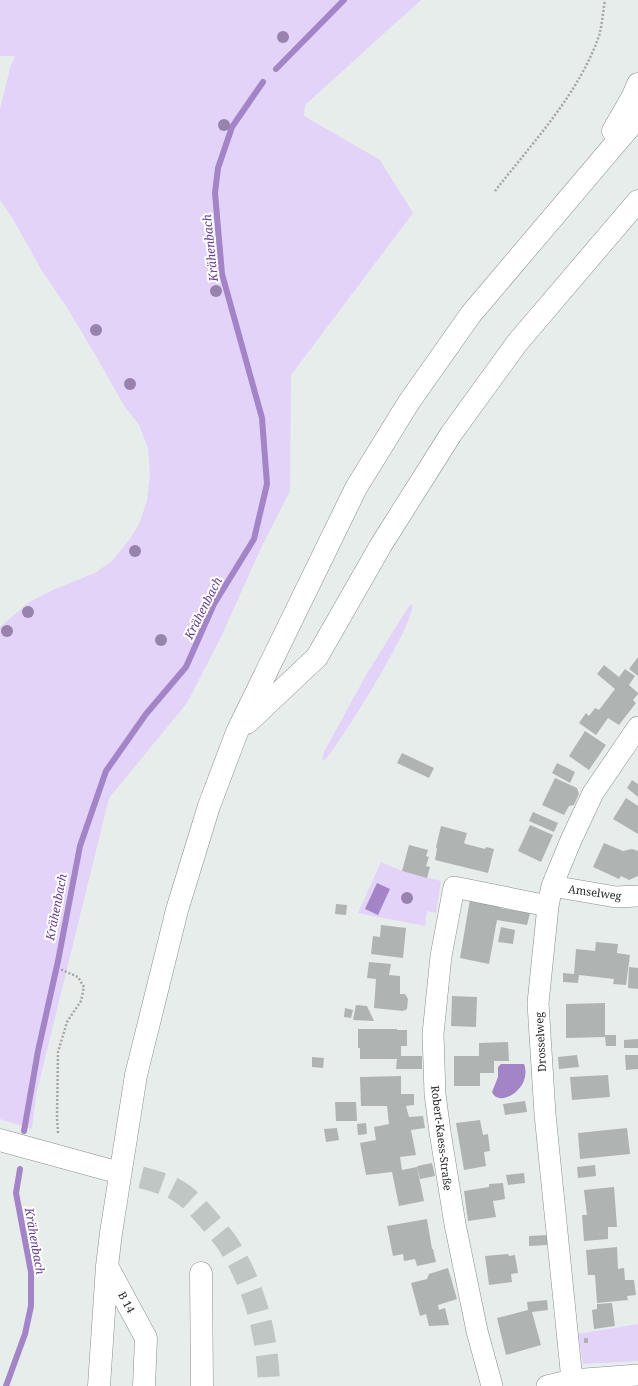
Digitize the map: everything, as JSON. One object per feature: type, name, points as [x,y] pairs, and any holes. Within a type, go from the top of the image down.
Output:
[{"type":"main road","points":[[584,180],[633,96],[638,84]]},
{"type":"main road","points":[[99,1386],[107,1266],[136,1075],[177,910],[190,866],[209,806],[238,732],[356,488],[409,402],[471,314],[638,117]]},
{"type":"main road","points":[[238,732],[317,657],[381,545],[451,434],[517,343],[638,201]]},
{"type":"main road","points":[[0,1140],[108,1170]]},
{"type":"main road","name":"B 14","points":[[107,1266],[146,1338],[144,1386]]},
{"type":"main road","points":[[201,1273],[202,1386]]},
{"type":"street","name":"Drosselweg","points":[[572,1380],[545,1122],[538,1003],[548,906],[552,886],[593,793],[638,727]]},
{"type":"street","name":"Amselweg","points":[[552,886],[616,897],[638,896]]},
{"type":"street","name":"Robert-Kaess-Straße","points":[[492,1386],[477,1331],[455,1224],[435,1094],[433,1034],[440,956],[454,887],[548,906]]},
{"type":"street","points":[[547,1386],[572,1380],[638,1375]]},
{"type":"path","points":[[495,190],[558,111],[582,75],[599,35],[606,0]]},
{"type":"path","points":[[59,1156],[57,1118],[58,1052],[66,1022],[81,1001],[84,987],[78,977],[60,968]]},
{"type":"shaded area","points":[[0,0],[421,0],[305,105],[304,116],[380,160],[413,213],[291,375],[290,491],[261,548],[220,639],[187,703],[109,798],[36,1095],[32,1129],[0,1119],[0,627],[29,602],[55,589],[95,573],[112,561],[129,540],[139,524],[147,501],[150,474],[148,448],[139,425],[125,407],[66,306],[42,271],[13,219],[0,200],[0,109],[10,68],[15,56],[0,56]]},
{"type":"shaded area","points":[[412,604],[411,614],[403,632],[361,708],[325,760],[322,760],[324,752],[366,675],[409,606]]},
{"type":"shaded area","points":[[381,862],[402,871],[441,881],[436,913],[427,911],[425,926],[358,913]]},
{"type":"shaded area","points":[[377,883],[390,889],[378,915],[365,909]]},
{"type":"shaded area","points":[[501,1064],[524,1064],[525,1073],[524,1081],[520,1088],[508,1097],[501,1098],[496,1097],[492,1092],[498,1077],[498,1067]]},
{"type":"shaded area","points":[[638,1324],[638,1361],[583,1364],[578,1334]]},
{"type":"building","points":[[638,657],[638,676],[629,669]]},
{"type":"building","points":[[604,665],[619,677],[625,669],[635,676],[629,685],[638,694],[633,700],[636,703],[619,725],[608,718],[596,735],[579,723],[586,713],[589,716],[595,708],[599,710],[615,689],[597,674]]},
{"type":"building","points":[[585,731],[606,745],[589,770],[569,756]]},
{"type":"building","points":[[402,753],[434,768],[429,778],[397,763]]},
{"type":"building","points":[[557,763],[575,772],[570,783],[552,773]]},
{"type":"building","points":[[555,778],[577,788],[579,794],[574,805],[569,806],[564,815],[542,805]]},
{"type":"building","points":[[632,780],[638,784],[638,797],[627,788]]},
{"type":"building","points":[[626,798],[638,806],[638,834],[613,819]]},
{"type":"building","points":[[533,812],[558,823],[554,832],[529,821]]},
{"type":"building","points":[[530,825],[553,835],[541,862],[518,851]]},
{"type":"building","points":[[441,826],[467,833],[464,843],[466,844],[485,849],[486,847],[494,849],[488,873],[435,860],[436,847]]},
{"type":"building","points":[[604,843],[623,851],[632,849],[638,851],[638,876],[629,880],[621,876],[619,879],[593,867]]},
{"type":"building","points":[[409,845],[428,850],[426,856],[429,857],[426,866],[430,867],[427,878],[402,871]]},
{"type":"building","points":[[470,899],[500,904],[500,908],[530,913],[527,925],[497,920],[489,964],[460,958]]},
{"type":"building","points":[[336,904],[347,905],[346,915],[335,914]]},
{"type":"building","points":[[381,925],[406,928],[403,958],[371,954],[373,936],[380,937]]},
{"type":"building","points":[[501,927],[515,930],[513,944],[498,942]]},
{"type":"building","points":[[596,942],[618,944],[617,953],[630,955],[626,985],[613,984],[614,979],[579,975],[578,983],[563,982],[563,973],[574,974],[576,949],[595,951]]},
{"type":"building","points":[[369,962],[391,964],[389,975],[400,976],[400,994],[405,994],[408,999],[407,1009],[403,1011],[374,1008],[376,979],[367,978]]},
{"type":"building","points":[[629,967],[638,968],[638,989],[628,988]]},
{"type":"building","points":[[452,996],[477,997],[476,1027],[451,1026]]},
{"type":"building","points":[[605,1003],[605,1035],[616,1035],[616,1046],[606,1046],[605,1037],[566,1038],[566,1004]]},
{"type":"building","points":[[356,1005],[367,1006],[374,1021],[353,1020]]},
{"type":"building","points":[[345,1008],[353,1010],[351,1018],[344,1017]]},
{"type":"building","points":[[358,1029],[407,1030],[407,1046],[401,1046],[401,1056],[422,1056],[422,1069],[396,1069],[397,1059],[360,1059],[360,1048],[358,1048]]},
{"type":"building","points":[[638,1039],[638,1048],[624,1048],[624,1040]]},
{"type":"building","points":[[508,1042],[509,1061],[494,1061],[494,1073],[480,1073],[480,1086],[454,1086],[454,1056],[479,1056],[479,1043]]},
{"type":"building","points":[[577,1055],[579,1067],[559,1069],[558,1057]]},
{"type":"building","points":[[625,1055],[638,1055],[638,1069],[626,1070]]},
{"type":"building","points":[[312,1057],[324,1058],[323,1068],[312,1067]]},
{"type":"building","points":[[608,1075],[610,1097],[572,1100],[570,1077]]},
{"type":"building","points":[[401,1076],[401,1094],[414,1094],[414,1105],[406,1106],[409,1117],[423,1116],[425,1128],[411,1130],[416,1155],[400,1157],[402,1170],[417,1167],[424,1201],[399,1206],[392,1172],[366,1175],[360,1143],[376,1140],[374,1127],[389,1124],[387,1106],[361,1106],[360,1077]]},
{"type":"building","points":[[525,1101],[527,1112],[505,1115],[503,1104]]},
{"type":"building","points":[[335,1102],[356,1102],[357,1121],[336,1121]]},
{"type":"building","points":[[480,1120],[483,1135],[488,1134],[490,1151],[484,1152],[486,1166],[464,1170],[456,1123]]},
{"type":"building","points":[[366,1123],[367,1134],[358,1135],[357,1124]]},
{"type":"building","points":[[337,1128],[339,1140],[326,1142],[324,1129]]},
{"type":"building","points":[[627,1128],[630,1154],[580,1159],[578,1133]]},
{"type":"building","points":[[432,1163],[435,1176],[420,1179],[417,1166]]},
{"type":"building","points":[[595,1165],[596,1176],[578,1178],[577,1167]]},
{"type":"building","points":[[524,1173],[525,1183],[508,1185],[506,1175]]},
{"type":"building","points":[[503,1183],[505,1199],[493,1201],[496,1217],[468,1221],[464,1191],[489,1187],[489,1184]]},
{"type":"building","points":[[614,1187],[617,1227],[608,1227],[608,1239],[584,1241],[582,1215],[587,1215],[584,1190]]},
{"type":"building","points":[[427,1219],[432,1249],[436,1262],[417,1266],[415,1259],[404,1261],[403,1254],[393,1256],[387,1226]]},
{"type":"building","points":[[547,1235],[547,1245],[529,1246],[529,1236]]},
{"type":"building","points":[[617,1247],[618,1269],[624,1268],[625,1280],[634,1280],[636,1295],[627,1296],[628,1300],[597,1303],[595,1275],[588,1275],[586,1250]]},
{"type":"building","points":[[508,1254],[509,1256],[515,1255],[518,1273],[511,1274],[512,1282],[489,1285],[485,1256]]},
{"type":"building","points":[[448,1268],[457,1299],[438,1305],[439,1310],[445,1308],[449,1325],[429,1326],[426,1314],[420,1316],[411,1283],[427,1279],[429,1274]]},
{"type":"building","points":[[547,1300],[548,1310],[532,1312],[541,1345],[506,1355],[497,1318],[528,1310],[527,1302]]},
{"type":"building","points":[[612,1303],[615,1326],[594,1329],[592,1310],[597,1309],[597,1304]]},
{"type":"building","points":[[584,1338],[588,1338],[588,1343],[584,1343]]},
{"type":"waterway","name":"Krähenbach","points":[[276,69],[344,0]]},
{"type":"waterway","name":"Krähenbach","points":[[24,1131],[38,1051],[58,961],[80,846],[106,771],[146,714],[186,667],[214,604],[254,539],[267,484],[262,418],[222,274],[215,193],[218,168],[232,127],[263,82]]},
{"type":"waterway","name":"Krähenbach","points":[[6,1386],[25,1334],[31,1306],[31,1272],[16,1193],[20,1169]]},
{"type":"tunnel","points":[[109,1170],[154,1181],[178,1191],[186,1196],[197,1207],[226,1241],[240,1265],[254,1298],[263,1333],[269,1386]]}]
